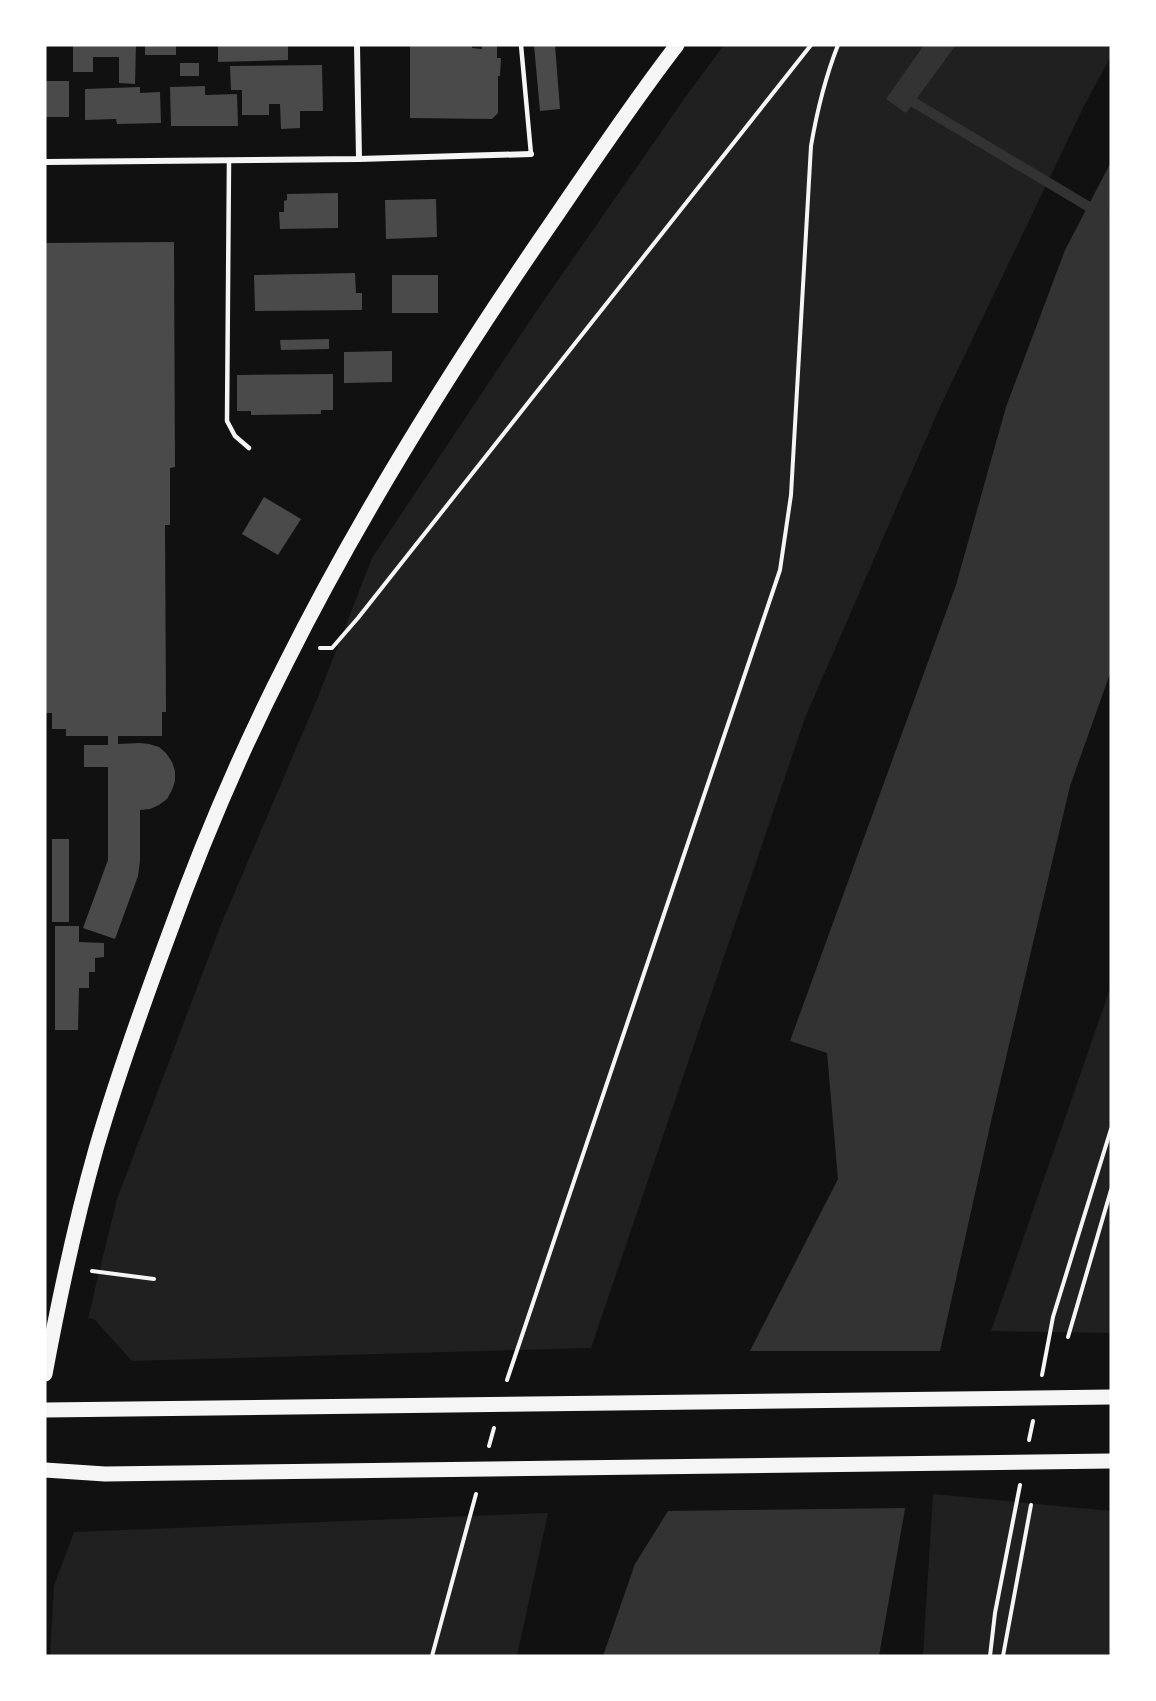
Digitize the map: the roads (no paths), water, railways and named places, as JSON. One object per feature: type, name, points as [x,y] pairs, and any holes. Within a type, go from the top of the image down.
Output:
[{"type":"main road","points":[[45,1374],[75,1230],[96,1149],[121,1069],[186,889],[233,774],[286,661],[358,527],[420,423],[514,276],[676,45]]},
{"type":"main road","points":[[45,1410],[1111,1397]]},
{"type":"main road","points":[[45,1470],[105,1474],[1111,1461]]},
{"type":"street","points":[[357,45],[359,159]]},
{"type":"street","points":[[45,162],[359,159],[531,154]]},
{"type":"lane","points":[[521,45],[531,154]]},
{"type":"lane","points":[[229,161],[227,422],[235,436],[249,448]]},
{"type":"waterway","points":[[903,96],[1111,220]]}]
